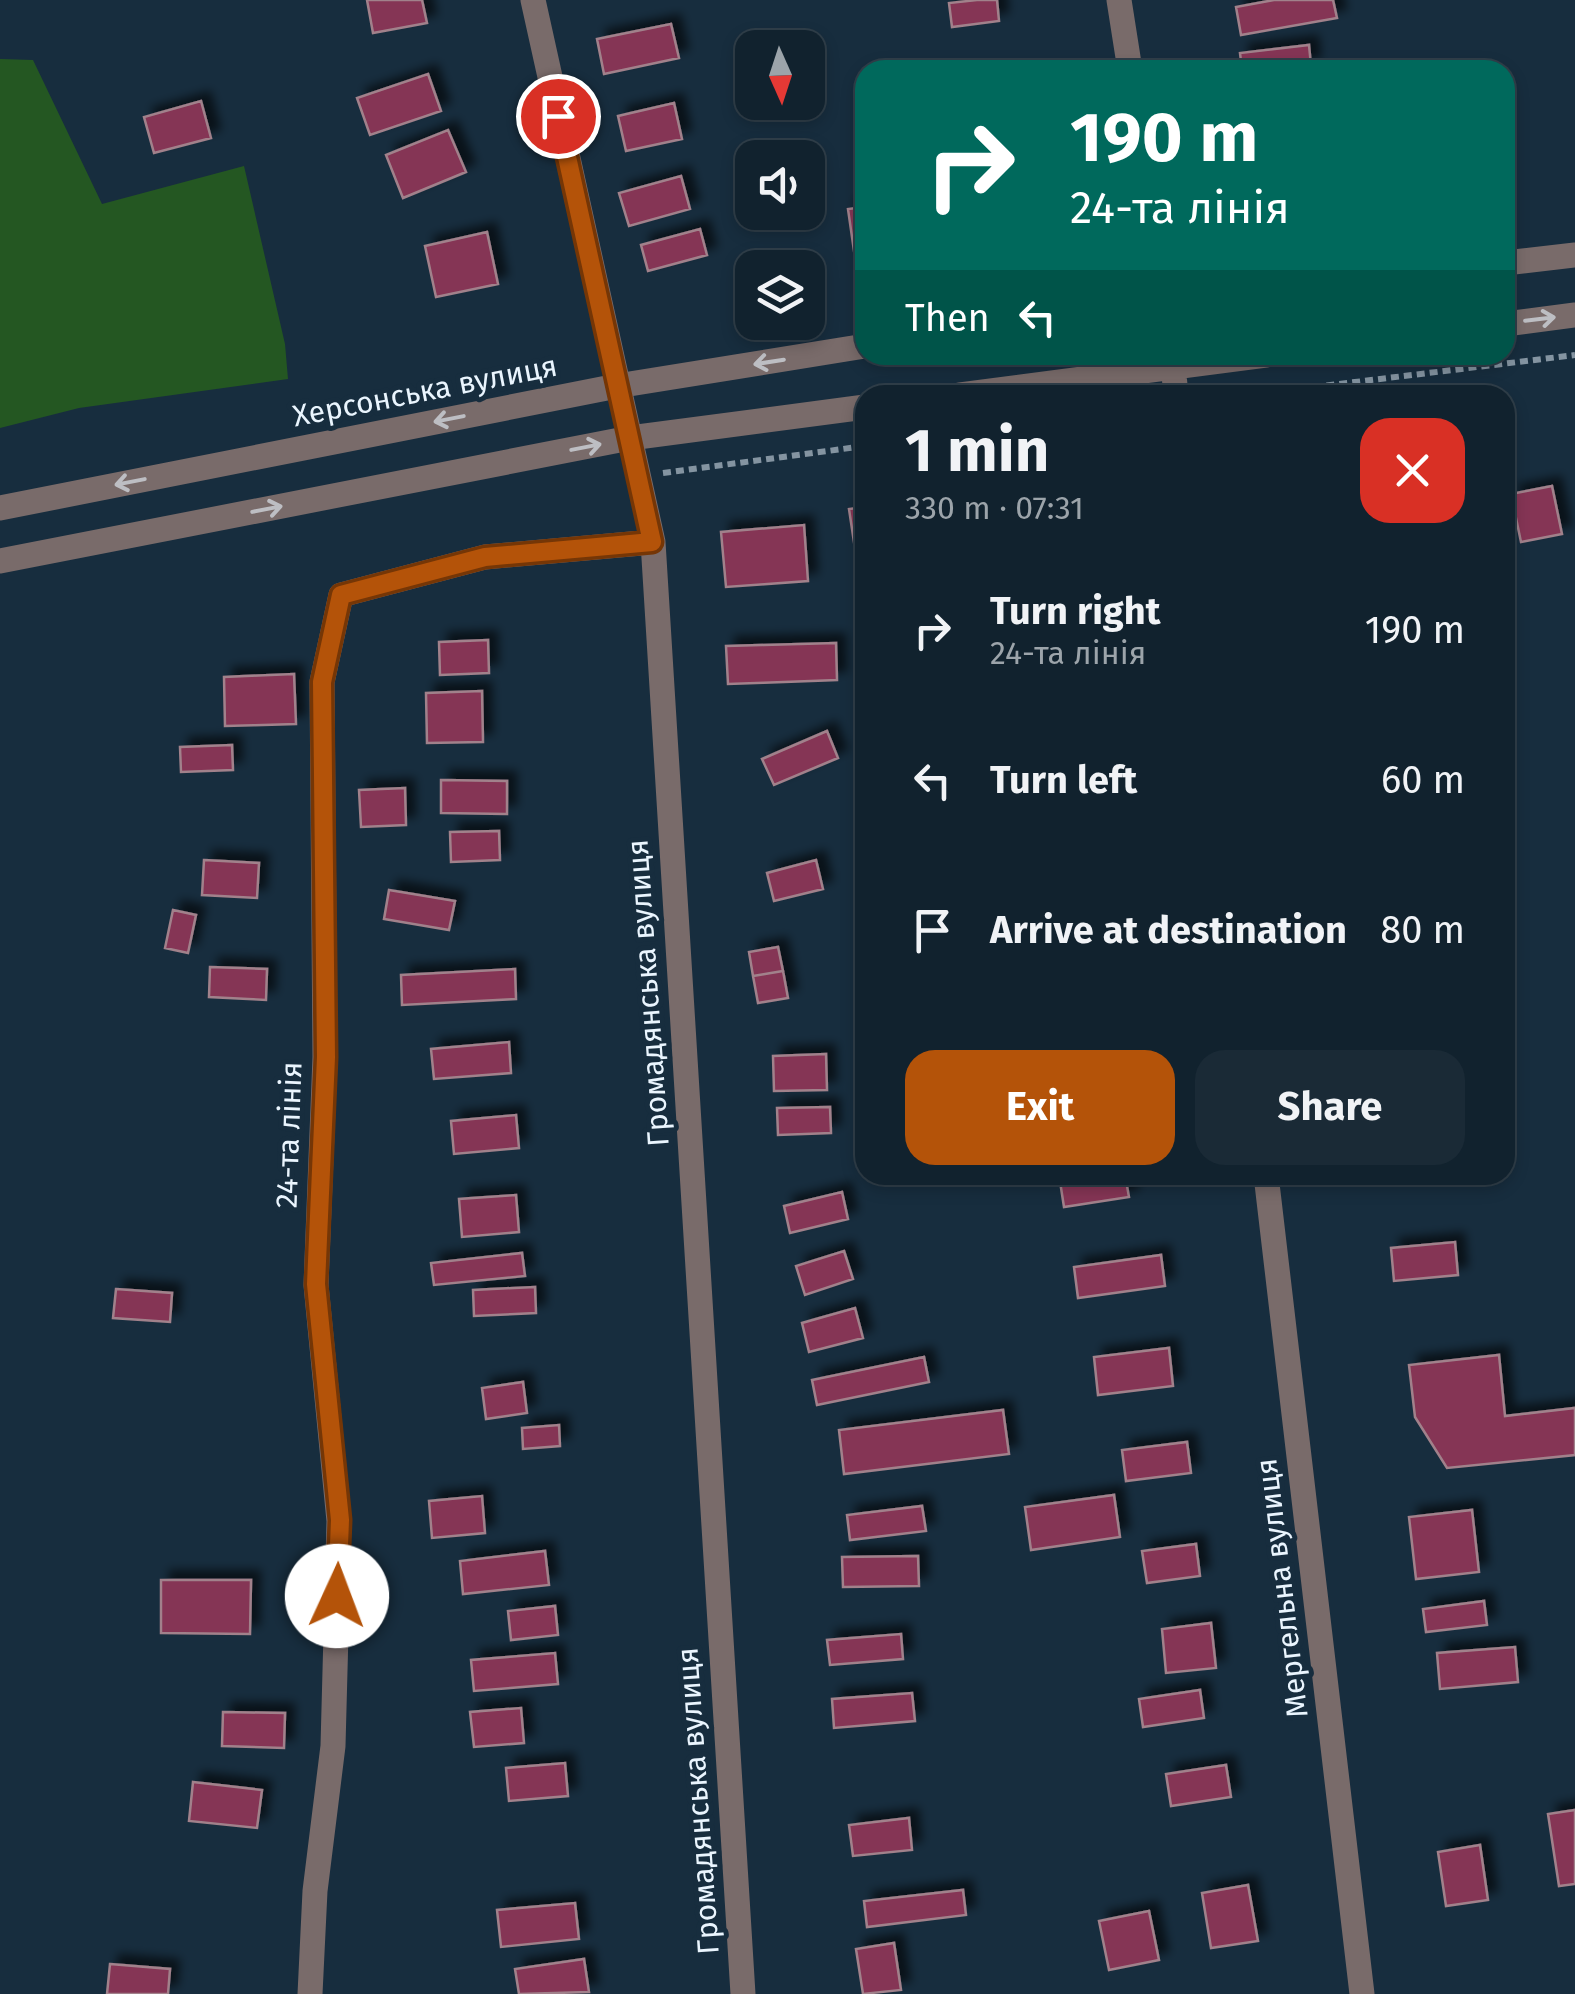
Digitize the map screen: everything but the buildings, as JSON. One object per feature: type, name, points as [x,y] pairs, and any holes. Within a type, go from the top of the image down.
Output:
[{"type":"street","name":"Громадянська вулиця","points":[[533,0],[652,542],[743,1994]]},
{"type":"street","points":[[1119,0],[1128,60]]},
{"type":"street","points":[[1515,262],[1575,255]]},
{"type":"street","points":[[1515,323],[1575,315]]},
{"type":"street","name":"Херсонська вулиця","points":[[0,508],[617,386],[855,348]]},
{"type":"street","points":[[1022,385],[1147,365]]},
{"type":"street","points":[[0,562],[630,438],[855,409]]},
{"type":"street","name":"24-та лінія","points":[[310,1994],[315,1891],[333,1746],[340,1520],[316,1284],[326,1057],[322,682],[341,595],[485,557],[652,542]]},
{"type":"street","name":"Мергельна вулиця","points":[[1267,1185],[1362,1994]]},
{"type":"path","points":[[1515,362],[1575,355]]},
{"type":"path","points":[[1330,385],[1494,365]]},
{"type":"path","points":[[638,476],[855,447]]},
{"type":"green space","points":[[0,59],[33,60],[102,204],[244,166],[285,344],[288,379],[79,408],[0,428]]},
{"type":"route","points":[[337,1596],[340,1520],[316,1284],[326,1057],[322,682],[341,595],[485,557],[652,542],[558,116]]}]
